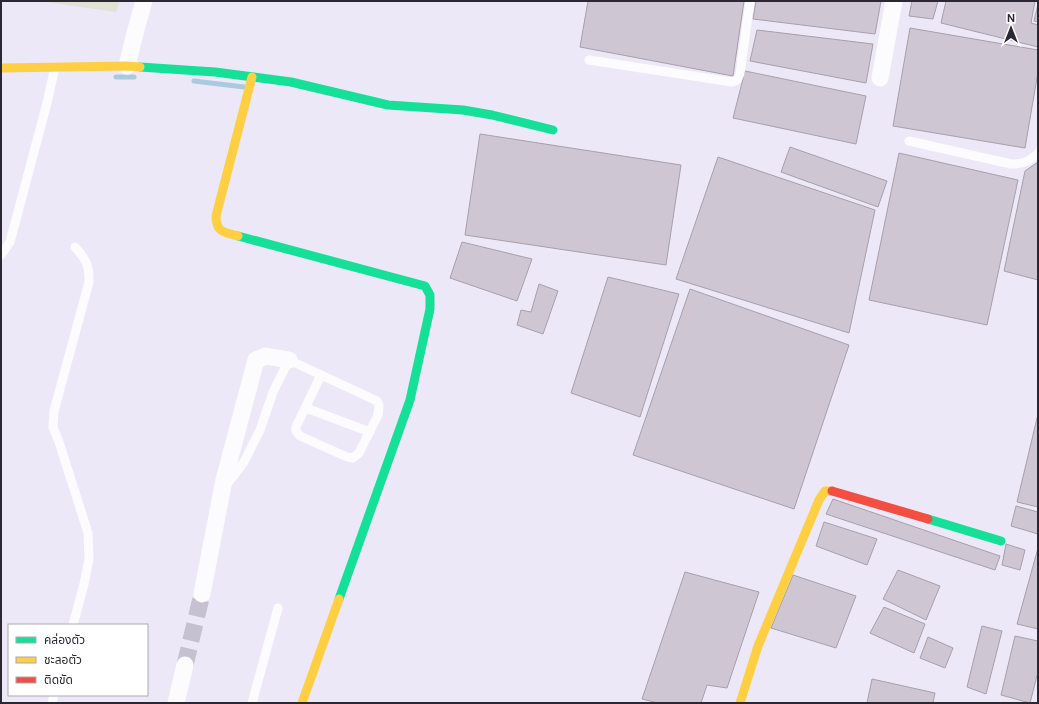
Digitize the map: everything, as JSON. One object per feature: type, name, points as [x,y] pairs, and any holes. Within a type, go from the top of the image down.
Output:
[{"type":"street","points":[[127,66],[134,33],[144,1]]},
{"type":"street","points":[[880,78],[894,1]]},
{"type":"street","points":[[1,68],[54,70],[127,66],[214,72],[292,82],[388,105],[463,110],[492,115],[553,130]]},
{"type":"street","points":[[252,78],[216,216],[216,224],[221,231],[425,286],[430,295],[430,309],[410,400],[302,703]]},
{"type":"street","points":[[202,594],[222,491],[256,360],[266,356],[289,360]]},
{"type":"street","points":[[740,703],[758,646],[819,500],[825,491],[834,491],[1001,542]]},
{"type":"street","points":[[176,703],[185,665]]},
{"type":"lane","points":[[589,60],[732,82],[737,80],[740,74],[750,1]]},
{"type":"lane","points":[[1,255],[10,242],[54,70]]},
{"type":"lane","points":[[908,141],[1011,164],[1022,164],[1029,161],[1038,153]]},
{"type":"lane","points":[[73,624],[89,559],[88,533],[53,427],[54,411],[89,282],[89,268],[85,258],[75,247]]},
{"type":"lane","points":[[222,491],[248,455],[260,430],[279,380],[289,360],[377,401],[379,406],[378,414],[359,453],[353,458],[347,457],[300,436],[296,431],[296,427],[321,375]]},
{"type":"lane","points":[[306,408],[370,432]]},
{"type":"lane","points":[[252,703],[278,608]]},
{"type":"shaded area","points":[[39,1],[120,1],[116,12]]},
{"type":"building","points":[[588,1],[744,1],[733,76],[580,47]]},
{"type":"building","points":[[756,1],[881,1],[875,34],[753,19]]},
{"type":"building","points":[[912,1],[938,1],[933,19],[909,16]]},
{"type":"building","points":[[946,1],[1035,1],[1031,23],[1038,25],[1038,47],[941,23]]},
{"type":"building","points":[[1038,4],[1038,22],[1034,21]]},
{"type":"building","points":[[910,28],[1038,50],[1038,72],[1025,148],[893,126]]},
{"type":"building","points":[[757,30],[873,44],[866,83],[750,61]]},
{"type":"building","points":[[745,71],[866,96],[856,144],[733,118]]},
{"type":"building","points":[[480,134],[681,165],[666,265],[465,235]]},
{"type":"building","points":[[790,147],[887,181],[878,207],[781,172]]},
{"type":"building","points":[[899,153],[1018,180],[987,325],[869,300]]},
{"type":"building","points":[[718,157],[875,210],[849,333],[676,279]]},
{"type":"building","points":[[1038,162],[1038,280],[1004,271],[1025,171]]},
{"type":"building","points":[[462,242],[532,259],[517,301],[450,278]]},
{"type":"building","points":[[608,277],[679,294],[640,417],[571,393]]},
{"type":"building","points":[[539,284],[558,291],[543,334],[517,325],[521,310],[531,312]]},
{"type":"building","points":[[690,289],[849,345],[794,509],[633,455]]},
{"type":"building","points":[[1038,414],[1038,507],[1017,502]]},
{"type":"building","points":[[833,499],[1000,556],[995,570],[826,514]]},
{"type":"building","points":[[1016,506],[1038,512],[1038,534],[1011,526]]},
{"type":"building","points":[[824,522],[877,539],[867,565],[816,546]]},
{"type":"building","points":[[1006,544],[1025,550],[1020,570],[1002,565]]},
{"type":"building","points":[[1038,548],[1038,629],[1017,624]]},
{"type":"building","points":[[898,570],[940,586],[926,620],[883,599]]},
{"type":"building","points":[[685,572],[759,592],[727,688],[707,685],[701,703],[658,703],[642,699]]},
{"type":"building","points":[[793,575],[856,596],[836,648],[771,628]]},
{"type":"building","points":[[884,607],[925,624],[914,653],[870,633]]},
{"type":"building","points":[[982,626],[1002,631],[986,694],[967,687]]},
{"type":"building","points":[[1015,636],[1038,641],[1038,672],[1030,703],[1001,695]]},
{"type":"building","points":[[928,637],[953,648],[945,668],[920,658]]},
{"type":"building","points":[[872,679],[935,693],[933,703],[867,703]]},
{"type":"waterway","points":[[116,77],[134,77]]},
{"type":"waterway","points":[[194,81],[244,87]]},
{"type":"tunnel","points":[[185,665],[202,594]]},
{"type":"traffic: fast","points":[[140,67],[215,72],[291,82],[388,105],[463,110],[492,115],[553,130]]},
{"type":"traffic: fast","points":[[238,236],[425,286],[430,295],[430,309],[410,400],[339,599]]},
{"type":"traffic: fast","points":[[928,519],[1001,541]]},
{"type":"traffic: slow","points":[[1,68],[140,67]]},
{"type":"traffic: slow","points":[[238,236],[222,231],[216,222],[216,216],[252,77]]},
{"type":"traffic: slow","points":[[740,703],[758,646],[819,500],[825,491],[832,491]]},
{"type":"traffic: slow","points":[[302,703],[339,599]]},
{"type":"traffic: jam","points":[[832,491],[928,519]]}]
